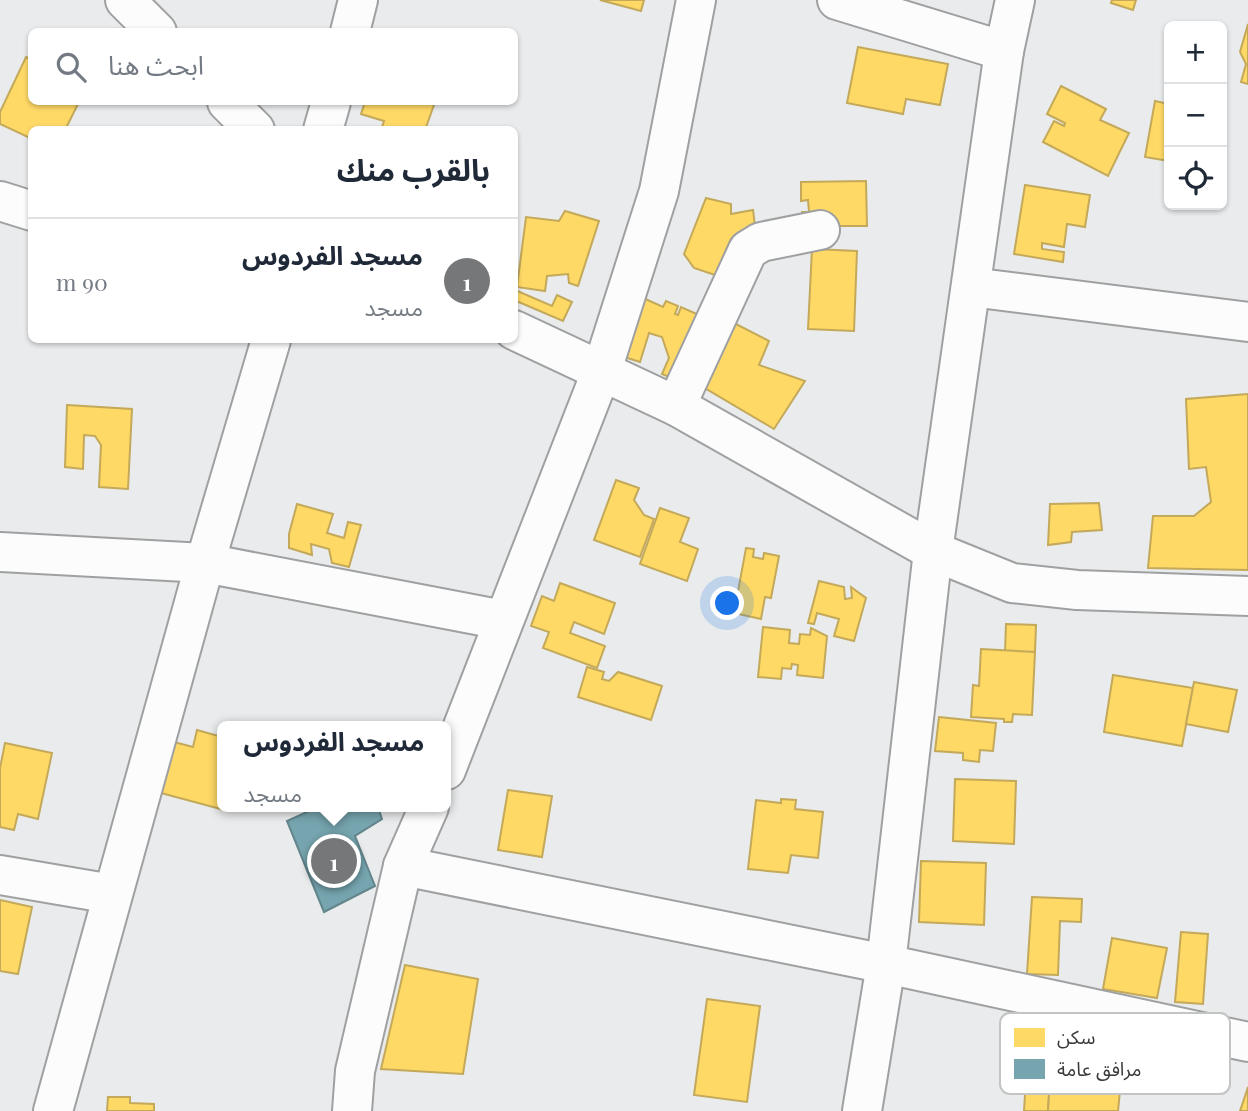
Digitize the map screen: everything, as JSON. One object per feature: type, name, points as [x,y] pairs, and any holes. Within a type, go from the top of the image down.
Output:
[{"type":"street","points":[[125,0],[153,28]]},
{"type":"street","points":[[351,28],[358,0]]},
{"type":"street","points":[[451,758],[602,370],[659,191],[696,0]]},
{"type":"street","points":[[837,0],[1004,51]]},
{"type":"street","points":[[862,1111],[886,964],[933,551],[1004,51],[1015,0]]},
{"type":"street","points":[[230,105],[251,126]]},
{"type":"street","points":[[324,126],[330,105]]},
{"type":"street","points":[[0,201],[28,210]]},
{"type":"street","points":[[676,406],[748,250],[761,242],[820,230]]},
{"type":"street","points":[[971,287],[1248,322]]},
{"type":"street","points":[[518,332],[676,406],[933,551],[1012,583],[1077,590],[1248,596]]},
{"type":"street","points":[[53,1111],[205,563],[270,343]]},
{"type":"street","points":[[0,552],[205,563],[503,620]]},
{"type":"street","points":[[352,1111],[355,1071],[403,866],[427,812]]},
{"type":"street","points":[[403,866],[1113,1013]]},
{"type":"street","points":[[0,875],[112,894]]},
{"type":"street","points":[[1230,1038],[1248,1042]]},
{"type":"building: سكن","points":[[600,0],[644,0],[641,11]]},
{"type":"building: سكن","points":[[1112,0],[1136,0],[1133,10],[1111,3]]},
{"type":"building: سكن","points":[[1248,24],[1248,84],[1241,82],[1246,64],[1240,52]]},
{"type":"building: سكن","points":[[858,47],[948,64],[940,105],[906,99],[903,114],[847,103]]},
{"type":"building: سكن","points":[[26,57],[28,105],[78,105],[67,126],[28,126],[28,137],[0,124],[0,112]]},
{"type":"building: سكن","points":[[1061,86],[1106,109],[1100,120],[1129,133],[1108,176],[1043,142],[1054,121],[1064,126],[1065,123],[1047,114]]},
{"type":"building: سكن","points":[[1155,101],[1164,103],[1164,160],[1145,157]]},
{"type":"building: سكن","points":[[364,105],[434,105],[426,126],[382,126],[384,121],[361,114]]},
{"type":"building: سكن","points":[[866,181],[867,226],[802,226],[802,212],[809,212],[808,200],[801,201],[801,182]]},
{"type":"building: سكن","points":[[1025,185],[1090,195],[1085,227],[1067,224],[1064,247],[1042,243],[1042,249],[1064,252],[1063,262],[1014,254]]},
{"type":"building: سكن","points":[[706,198],[731,204],[731,214],[753,210],[756,234],[731,239],[715,275],[694,268],[684,254]]},
{"type":"building: سكن","points":[[565,211],[599,221],[578,286],[569,283],[568,274],[547,276],[545,291],[518,287],[526,217],[559,221]]},
{"type":"building: سكن","points":[[812,249],[857,251],[854,331],[808,329]]},
{"type":"building: سكن","points":[[518,291],[552,306],[557,295],[572,302],[563,321],[518,302]]},
{"type":"building: سكن","points":[[641,297],[663,307],[666,301],[678,306],[675,314],[678,315],[681,307],[706,318],[678,381],[662,374],[669,358],[662,337],[649,333],[640,362],[618,355]]},
{"type":"building: سكن","points":[[728,320],[769,341],[759,365],[805,381],[774,429],[698,384]]},
{"type":"building: سكن","points":[[1248,394],[1248,570],[1148,568],[1153,516],[1194,516],[1211,502],[1206,467],[1189,469],[1186,399]]},
{"type":"building: سكن","points":[[67,405],[132,409],[128,489],[99,487],[101,445],[95,436],[84,435],[83,469],[65,467]]},
{"type":"building: سكن","points":[[616,480],[639,488],[634,500],[644,515],[654,519],[640,557],[594,540]]},
{"type":"building: سكن","points":[[1099,503],[1102,530],[1072,532],[1071,542],[1048,545],[1050,504]]},
{"type":"building: سكن","points":[[297,504],[333,514],[327,533],[344,538],[348,522],[361,525],[349,567],[332,563],[329,549],[311,544],[312,555],[289,548],[289,534]]},
{"type":"building: سكن","points":[[660,508],[689,518],[680,542],[698,549],[687,581],[640,564]]},
{"type":"building: سكن","points":[[746,548],[754,549],[753,557],[763,559],[764,553],[779,556],[771,598],[765,597],[761,619],[734,613]]},
{"type":"building: سكن","points":[[819,581],[844,587],[845,599],[852,598],[851,587],[866,598],[854,641],[834,636],[839,619],[817,613],[814,624],[808,623]]},
{"type":"building: سكن","points":[[560,583],[615,603],[604,634],[574,622],[570,633],[605,646],[597,668],[543,648],[549,632],[531,626],[542,596],[554,601]]},
{"type":"building: سكن","points":[[1006,624],[1036,625],[1035,652],[1005,652]]},
{"type":"building: سكن","points":[[763,627],[790,630],[789,643],[799,644],[800,634],[810,635],[811,628],[827,636],[823,678],[797,675],[798,665],[792,664],[791,669],[782,668],[781,679],[758,677]]},
{"type":"building: سكن","points":[[981,649],[1035,652],[1032,715],[1013,714],[1012,722],[971,717],[973,685],[979,686]]},
{"type":"building: سكن","points":[[587,667],[604,672],[602,679],[609,681],[618,672],[662,686],[651,720],[578,697]]},
{"type":"building: سكن","points":[[1113,675],[1193,688],[1182,746],[1104,732]]},
{"type":"building: سكن","points":[[1194,682],[1237,690],[1228,732],[1186,724]]},
{"type":"building: سكن","points":[[939,717],[996,723],[993,751],[980,750],[979,762],[963,760],[963,753],[935,751]]},
{"type":"building: سكن","points":[[197,730],[217,736],[217,808],[161,793],[174,742],[193,747]]},
{"type":"building: سكن","points":[[5,743],[52,753],[38,819],[18,814],[14,830],[0,827],[0,768]]},
{"type":"building: سكن","points":[[955,779],[1016,781],[1014,844],[953,841]]},
{"type":"building: سكن","points":[[508,790],[552,796],[542,857],[498,850]]},
{"type":"building: سكن","points":[[781,799],[796,800],[795,809],[823,812],[818,858],[791,855],[788,873],[748,869],[756,800],[781,803]]},
{"type":"building: سكن","points":[[921,861],[986,863],[984,925],[919,922]]},
{"type":"building: سكن","points":[[1032,897],[1082,899],[1081,922],[1060,921],[1058,975],[1027,974]]},
{"type":"building: سكن","points":[[0,900],[32,907],[18,974],[0,971]]},
{"type":"building: سكن","points":[[1181,932],[1208,934],[1203,1004],[1175,1002]]},
{"type":"building: سكن","points":[[1112,938],[1167,948],[1157,998],[1103,989]]},
{"type":"building: سكن","points":[[405,965],[478,979],[463,1074],[381,1069]]},
{"type":"building: سكن","points":[[707,999],[760,1006],[747,1102],[694,1095]]},
{"type":"building: سكن","points":[[1248,1087],[1248,1111],[1240,1111]]},
{"type":"building: سكن","points":[[1025,1094],[1049,1094],[1048,1111],[1024,1111]]},
{"type":"building: سكن","points":[[1049,1094],[1120,1094],[1118,1111],[1048,1111]]},
{"type":"building: سكن","points":[[108,1097],[130,1097],[130,1103],[154,1104],[154,1111],[107,1111]]},
{"type":"building: مرافق عامة","points":[[307,812],[380,812],[382,819],[355,836],[375,886],[324,912],[287,821]]},
{"type":"place","name":"مسجد الفردوس","points":[[334,861]]}]
